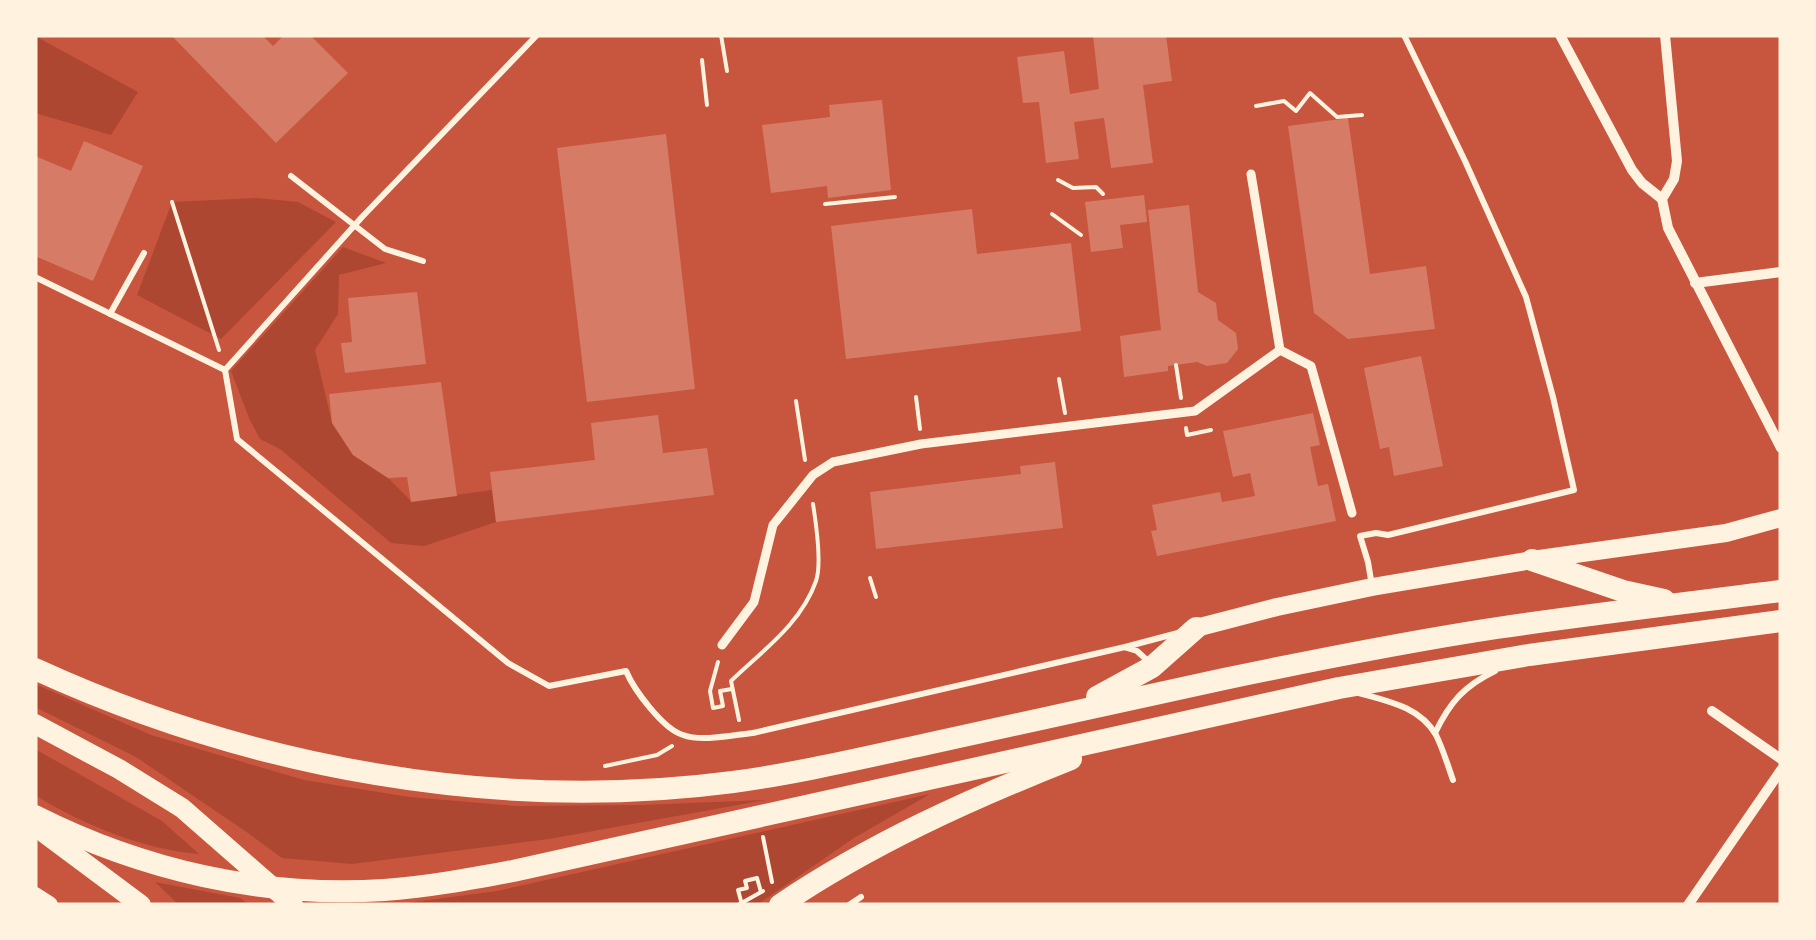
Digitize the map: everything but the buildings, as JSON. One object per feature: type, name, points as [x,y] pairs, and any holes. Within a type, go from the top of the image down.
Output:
[{"type":"highway","points":[[1532,560],[1624,591],[1682,603]]},
{"type":"highway","points":[[35,669],[195,732],[373,774],[543,790],[668,788],[768,777],[1402,644],[1582,615],[1781,591]]},
{"type":"highway","points":[[35,816],[113,851],[176,870],[298,890],[383,890],[513,872],[1339,688],[1530,655],[1781,621]]},
{"type":"highway","points":[[1060,715],[1152,667],[1196,628]]},
{"type":"highway","points":[[1674,634],[1781,638]]},
{"type":"highway","points":[[770,898],[951,810],[1140,732]]},
{"type":"main road","points":[[35,724],[182,808],[293,905]]},
{"type":"main road","points":[[35,826],[141,905]]},
{"type":"street","points":[[1560,35],[1632,170],[1662,199],[1668,228],[1781,448]]},
{"type":"street","points":[[1662,199],[1674,179],[1677,161],[1665,35]]},
{"type":"street","points":[[1251,174],[1280,350]]},
{"type":"street","points":[[1695,284],[1781,272]]},
{"type":"street","points":[[722,644],[754,602],[773,524],[813,475],[832,462],[921,444],[1195,411],[1280,350]]},
{"type":"street","points":[[1280,350],[1311,366],[1352,514]]},
{"type":"street","points":[[1196,628],[1372,587],[1726,533],[1781,518]]},
{"type":"street","points":[[1712,711],[1781,758]]},
{"type":"street","points":[[1688,905],[1781,770]]},
{"type":"street","points":[[35,896],[49,905]]},
{"type":"lane","points":[[226,370],[354,226],[537,35]]},
{"type":"lane","points":[[1372,587],[1360,536],[1388,534],[1574,490],[1534,324],[1518,276],[1404,35]]},
{"type":"lane","points":[[292,176],[386,249],[423,261]]},
{"type":"lane","points":[[110,314],[144,254]]},
{"type":"lane","points":[[35,278],[226,370]]},
{"type":"lane","points":[[226,370],[238,440],[508,663],[548,686],[626,671],[655,714],[681,735],[753,733],[1196,628]]},
{"type":"lane","points":[[1125,647],[1138,652],[1152,667]]},
{"type":"lane","points":[[1435,733],[1447,708],[1460,695],[1481,678],[1530,655]]},
{"type":"lane","points":[[1339,688],[1402,705],[1416,713],[1435,733],[1453,780]]},
{"type":"lane","points":[[849,905],[861,897]]},
{"type":"path","points":[[721,35],[726,71]]},
{"type":"path","points":[[702,60],[706,105]]},
{"type":"path","points":[[1256,106],[1284,101],[1296,111],[1310,94],[1337,117],[1362,115]]},
{"type":"path","points":[[1058,180],[1073,188],[1096,186],[1103,194]]},
{"type":"path","points":[[826,204],[896,197]]},
{"type":"path","points":[[172,202],[226,370]]},
{"type":"path","points":[[1052,214],[1080,235]]},
{"type":"path","points":[[1176,364],[1182,402]]},
{"type":"path","points":[[1059,378],[1067,426]]},
{"type":"path","points":[[916,398],[921,444]]},
{"type":"path","points":[[796,401],[808,475]]},
{"type":"path","points":[[1186,425],[1187,435],[1210,430]]},
{"type":"path","points":[[740,724],[731,681],[795,620],[818,579],[811,494]]},
{"type":"path","points":[[870,578],[876,596]]},
{"type":"path","points":[[718,662],[710,691],[713,708],[723,706],[720,691],[732,688]]},
{"type":"path","points":[[604,766],[664,752],[681,735]]},
{"type":"path","points":[[762,832],[772,885],[770,898]]},
{"type":"path","points":[[758,878],[770,898],[740,905],[738,890],[747,888],[745,881],[758,878]]},
{"type":"shaded area","points":[[35,36],[138,92],[111,135],[35,113]]},
{"type":"shaded area","points":[[257,198],[298,202],[336,222],[221,339],[137,295],[172,202]]},
{"type":"shaded area","points":[[343,247],[386,263],[339,275],[338,314],[315,350],[332,423],[353,455],[388,478],[411,501],[492,490],[496,522],[424,546],[391,543],[280,449],[260,439],[231,371]]},
{"type":"shaded area","points":[[35,684],[151,735],[304,780],[409,797],[515,806],[766,800],[549,839],[352,864],[282,858],[136,757],[35,707]]},
{"type":"shaded area","points":[[35,749],[162,821],[199,854],[114,834],[35,795]]},
{"type":"shaded area","points":[[930,794],[854,838],[757,905],[391,905],[497,891]]},
{"type":"shaded area","points":[[155,882],[240,898],[249,905],[179,905]]}]
